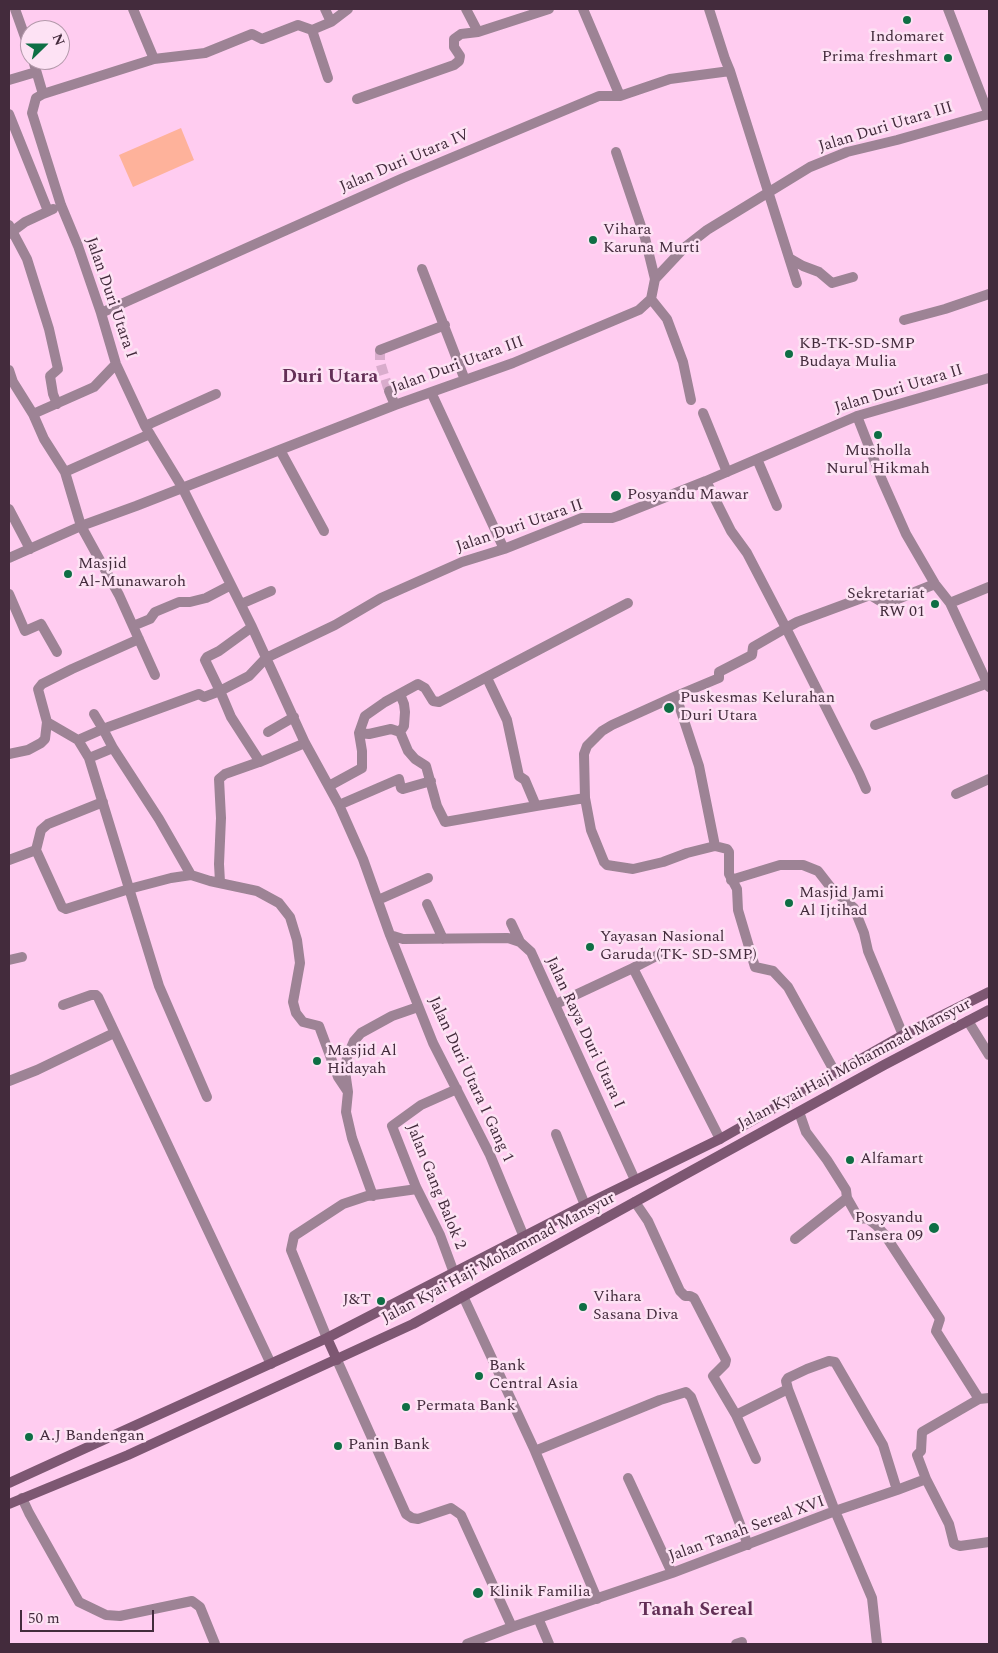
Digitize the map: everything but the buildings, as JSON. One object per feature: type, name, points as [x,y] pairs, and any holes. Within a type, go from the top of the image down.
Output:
[{"type":"main road","name":"Jalan Kyai Haji Mohammad Mansyur","points":[[12,1482],[327,1338],[585,1205],[720,1139],[904,1035],[989,992]]},
{"type":"main road","points":[[960,1007],[968,1021]]},
{"type":"main road","name":"Jalan Kyai Haji Mohammad Mansyur","points":[[9,1504],[128,1455],[413,1324],[639,1199],[989,1010]]},
{"type":"main road","points":[[635,1180],[639,1199]]},
{"type":"main road","points":[[327,1338],[337,1360]]},
{"type":"main road","points":[[12,1482],[22,1498]]},
{"type":"street","points":[[15,9],[20,23]]},
{"type":"street","points":[[134,9],[154,59]]},
{"type":"street","points":[[324,9],[331,22]]},
{"type":"street","points":[[9,80],[36,72],[43,94],[154,59],[205,53],[252,34],[262,39],[298,25],[312,30],[331,22],[348,9]]},
{"type":"street","points":[[466,9],[478,32]]},
{"type":"street","points":[[357,99],[454,65],[459,61],[460,56],[454,47],[454,40],[461,34],[478,32],[549,9]]},
{"type":"street","points":[[584,9],[620,96]]},
{"type":"street","points":[[709,9],[797,283]]},
{"type":"street","points":[[948,9],[989,114]]},
{"type":"street","points":[[312,30],[328,78]]},
{"type":"street","name":"Jalan Duri Utara IV","points":[[101,313],[403,178],[590,99],[599,96],[620,96],[670,79],[730,70]]},
{"type":"street","name":"Jalan Duri Utara I","points":[[43,94],[36,98],[32,113],[61,205],[78,246],[101,313],[116,364],[147,430],[182,488],[241,604],[266,658]]},
{"type":"street","points":[[9,114],[48,212]]},
{"type":"street","name":"Jalan Duri Utara III","points":[[9,558],[81,526],[395,405],[513,363],[639,310],[651,299],[656,279],[684,248],[699,236],[767,192],[810,167],[847,152],[989,114]]},
{"type":"street","points":[[616,152],[645,238],[656,279]]},
{"type":"street","points":[[57,404],[52,394],[50,376],[58,369],[49,329],[27,259],[10,230],[61,205]]},
{"type":"street","points":[[789,258],[819,272],[832,283],[853,277]]},
{"type":"street","points":[[422,269],[465,380]]},
{"type":"street","points":[[904,320],[989,294]]},
{"type":"street","points":[[651,299],[667,319],[683,362],[691,400]]},
{"type":"street","points":[[380,350],[445,325]]},
{"type":"street","points":[[33,414],[94,387],[116,364]]},
{"type":"street","points":[[9,370],[44,439],[65,472],[81,526],[119,595],[155,675]]},
{"type":"street","name":"Jalan Duri Utara II","points":[[266,658],[336,625],[381,598],[462,562],[582,518],[612,518],[618,516],[706,481],[857,416],[989,378]]},
{"type":"street","points":[[389,391],[395,405]]},
{"type":"street","points":[[431,392],[504,548]]},
{"type":"street","points":[[65,472],[216,394]]},
{"type":"street","points":[[703,413],[727,472]]},
{"type":"street","points":[[857,416],[906,534],[934,584],[950,603],[988,685],[875,725]]},
{"type":"street","points":[[280,450],[324,531]]},
{"type":"street","points":[[757,459],[777,506]]},
{"type":"street","points":[[706,481],[731,531],[747,553],[786,628],[866,789]]},
{"type":"street","points":[[9,509],[30,549]]},
{"type":"street","points":[[836,1074],[788,987],[773,971],[755,967],[738,910],[737,889],[729,874],[729,852],[727,849],[715,846],[633,869],[607,865],[596,846],[591,830],[585,798],[584,754],[587,746],[602,731],[719,678],[719,672],[752,655],[753,647],[797,622],[870,595],[885,604],[934,584]]},
{"type":"street","points":[[133,626],[150,618],[155,612],[179,602],[190,602],[206,598],[231,585]]},
{"type":"street","points":[[950,603],[989,588]]},
{"type":"street","points":[[241,604],[271,591]]},
{"type":"street","points":[[9,594],[25,631],[41,624],[57,652]]},
{"type":"street","points":[[330,786],[362,768],[359,733],[364,716],[385,702],[418,684],[425,688],[433,701],[439,702],[628,603]]},
{"type":"street","points":[[252,628],[205,660],[231,716],[259,762]]},
{"type":"street","points":[[9,754],[28,750],[41,744],[45,738],[47,722],[38,689],[42,684],[139,639]]},
{"type":"street","points":[[78,740],[199,694],[204,697],[220,691],[249,676],[266,658],[305,743],[330,786],[364,859],[390,935],[403,940],[508,938],[520,942]]},
{"type":"street","points":[[487,678],[507,720],[520,776],[525,780],[536,806]]},
{"type":"street","points":[[400,694],[405,712],[404,726],[400,732]]},
{"type":"street","points":[[676,696],[699,766],[715,846]]},
{"type":"street","points":[[94,714],[113,748],[163,824],[191,875]]},
{"type":"street","points":[[268,732],[294,717]]},
{"type":"street","points":[[47,722],[78,740],[89,758],[159,986],[207,1097]]},
{"type":"street","points":[[359,733],[369,734],[392,729],[400,732],[408,751],[415,759],[426,766],[437,806],[445,822],[585,798]]},
{"type":"street","points":[[220,882],[221,818],[219,779],[225,774],[259,762],[261,763],[305,743]]},
{"type":"street","points":[[89,758],[113,748]]},
{"type":"street","points":[[339,805],[399,779],[403,789],[431,781]]},
{"type":"street","points":[[956,794],[989,779]]},
{"type":"street","points":[[103,802],[43,827],[39,836],[36,850],[62,907],[66,909],[130,889],[171,878],[191,875],[257,891],[279,903],[290,917],[297,940],[300,963],[293,1002],[296,1013],[303,1022],[319,1026],[338,1077],[348,1092]]},
{"type":"street","points":[[9,860],[36,850]]},
{"type":"street","points":[[731,880],[780,865],[803,866],[818,871],[832,889],[854,908],[864,933],[868,951],[904,1035]]},
{"type":"street","points":[[378,900],[428,878]]},
{"type":"street","points":[[427,904],[443,939]]},
{"type":"street","name":"Jalan Raya Duri Utara I","points":[[511,923],[520,942],[531,952],[635,1180]]},
{"type":"street","name":"Jalan Duri Utara I Gang 1","points":[[390,935],[433,1043],[490,1154],[524,1237]]},
{"type":"street","points":[[556,1004],[662,953]]},
{"type":"street","points":[[9,960],[22,957]]},
{"type":"street","points":[[634,968],[720,1139]]},
{"type":"street","points":[[63,1006],[96,995],[271,1364]]},
{"type":"street","points":[[373,1196],[352,1138],[346,1112],[348,1092],[345,1071],[347,1058],[354,1041],[361,1033],[392,1016],[418,1007]]},
{"type":"street","points":[[968,1021],[989,1055]]},
{"type":"street","points":[[9,1081],[37,1070],[114,1033]]},
{"type":"street","name":"Jalan Gang Balok 2","points":[[454,1273],[434,1220],[417,1188],[392,1126],[421,1105],[457,1089]]},
{"type":"street","points":[[799,1112],[806,1132],[828,1160],[846,1190],[847,1198],[858,1219],[867,1218],[876,1225],[940,1319],[936,1331],[984,1399],[922,1432],[921,1451],[918,1455],[926,1479],[949,1524],[954,1544],[960,1546],[989,1542]]},
{"type":"street","points":[[556,1134],[585,1205]]},
{"type":"street","points":[[327,1338],[291,1250],[294,1236],[343,1204],[417,1188]]},
{"type":"street","points":[[795,1239],[847,1198]]},
{"type":"street","points":[[639,1199],[680,1291],[685,1296],[694,1298],[726,1360],[726,1364],[714,1376],[736,1415],[756,1459]]},
{"type":"street","points":[[463,1296],[535,1451],[597,1599]]},
{"type":"street","points":[[337,1360],[406,1514],[418,1519],[451,1508],[461,1515],[512,1627]]},
{"type":"street","points":[[897,1490],[883,1445],[835,1362],[833,1360],[788,1378],[786,1381],[788,1389],[835,1511],[897,1490],[926,1479]]},
{"type":"street","points":[[736,1415],[788,1389]]},
{"type":"street","points":[[535,1451],[660,1400],[686,1392],[691,1396],[748,1545]]},
{"type":"street","points":[[628,1478],[672,1573]]},
{"type":"street","points":[[22,1498],[79,1602],[106,1615],[120,1616],[192,1601],[200,1607],[214,1644]]},
{"type":"street","name":"Jalan Tanah Sereal XVI","points":[[467,1644],[672,1573],[835,1511],[872,1598],[877,1644]]},
{"type":"street","points":[[538,1618],[549,1644]]},
{"type":"shaded area","points":[[181,128],[194,160],[133,187],[119,155]]},
{"type":"tunnel","points":[[380,350],[380,362],[389,391]]},
{"type":"place","name":"Indomaret","points":[[907,20]]},
{"type":"place","name":"Prima freshmart","points":[[948,58]]},
{"type":"place","name":"Vihara Karuna Murti","points":[[593,240]]},
{"type":"place","name":"KB-TK-SD-SMP Budaya Mulia","points":[[789,354]]},
{"type":"place","name":"Musholla Nurul Hikmah","points":[[878,435]]},
{"type":"place","name":"Posyandu Mawar","points":[[616,496]]},
{"type":"place","name":"Masjid Al-Munawaroh","points":[[68,574]]},
{"type":"place","name":"Sekretariat RW 01","points":[[935,604]]},
{"type":"place","name":"Puskesmas Kelurahan Duri Utara","points":[[669,708]]},
{"type":"place","name":"Masjid Jami Al Ijtihad","points":[[789,903]]},
{"type":"place","name":"Yayasan Nasional Garuda (TK- SD-SMP)","points":[[590,947]]},
{"type":"place","name":"Masjid Al Hidayah","points":[[317,1061]]},
{"type":"place","name":"Alfamart","points":[[850,1160]]},
{"type":"place","name":"Posyandu Tansera 09","points":[[934,1228]]},
{"type":"place","name":"J&T","points":[[381,1301]]},
{"type":"place","name":"Vihara Sasana Diva","points":[[583,1307]]},
{"type":"place","name":"Bank Central Asia","points":[[479,1376]]},
{"type":"place","name":"Permata Bank","points":[[406,1407]]},
{"type":"place","name":"A.J Bandengan","points":[[29,1437]]},
{"type":"place","name":"Panin Bank","points":[[338,1446]]},
{"type":"place","name":"Klinik Familia","points":[[478,1593]]},
{"type":"district","name":"Duri Utara","points":[[330,378]]},
{"type":"district","name":"Tanah Sereal","points":[[696,1611]]}]
